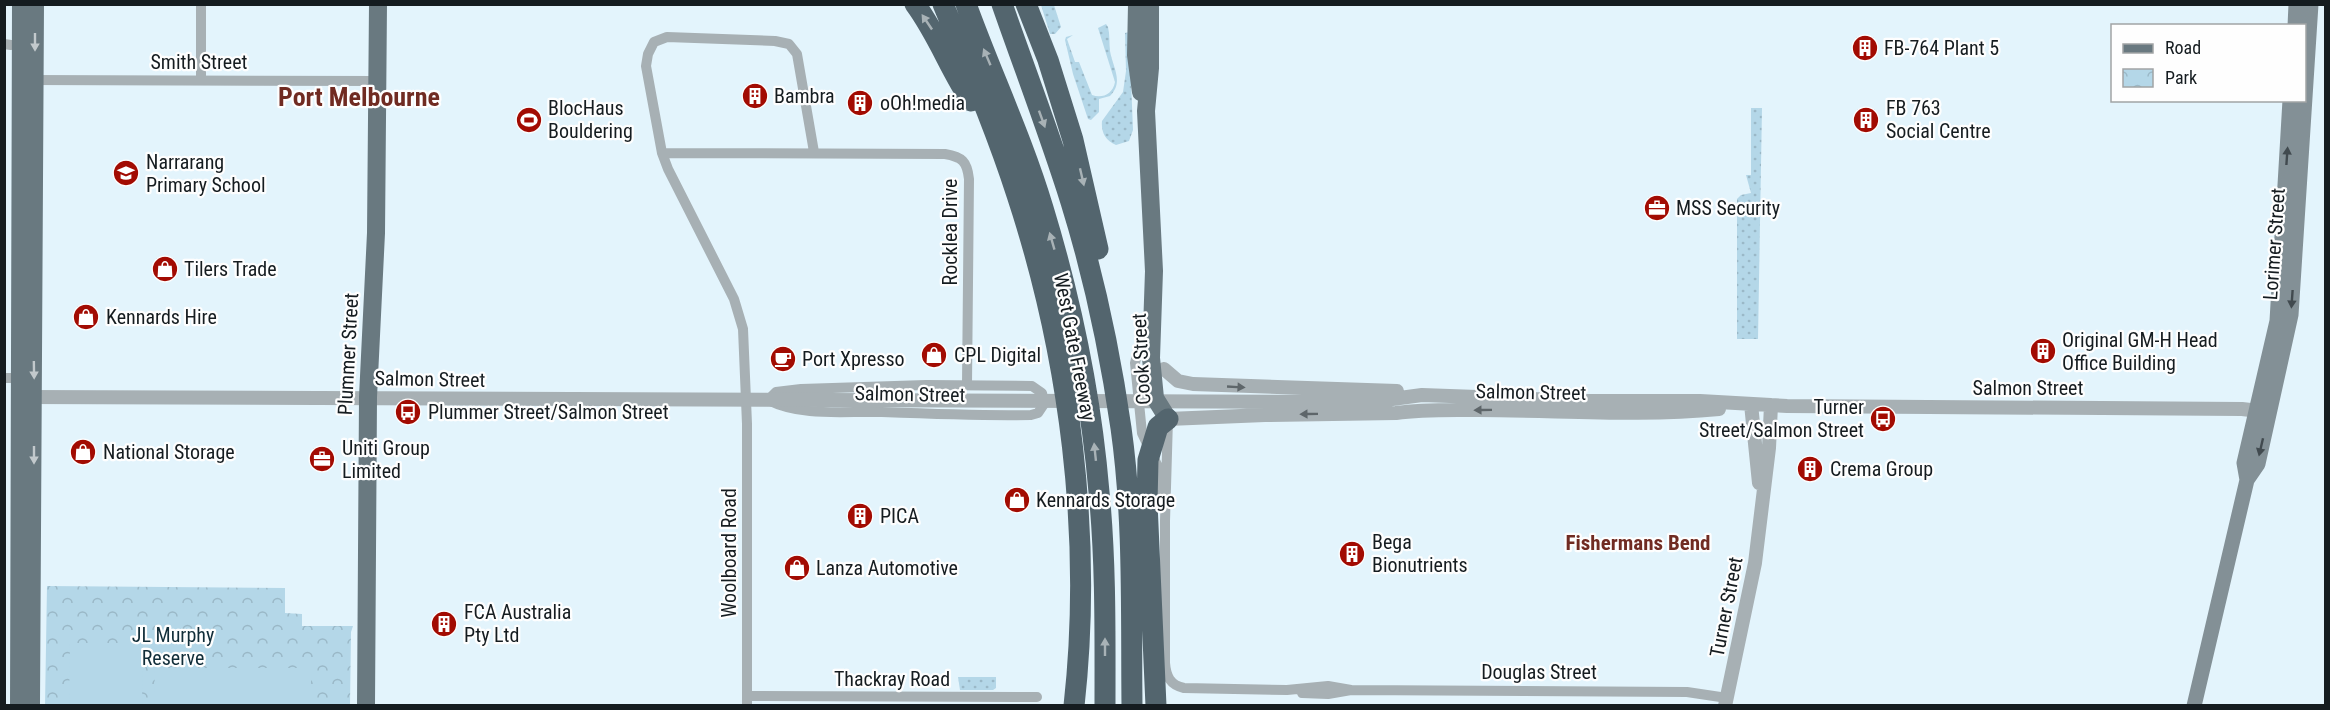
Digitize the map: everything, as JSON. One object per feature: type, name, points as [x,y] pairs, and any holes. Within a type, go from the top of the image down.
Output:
[{"type":"highway","points":[[915,4],[938,39],[962,87],[973,104],[992,124]]},
{"type":"highway","points":[[943,4],[992,124],[1032,242],[1059,358],[1070,422],[1080,514],[1087,705]]},
{"type":"highway","name":"West Gate Freeway","points":[[966,4],[1020,140],[1043,207],[1058,260],[1083,372],[1094,440],[1100,504],[1104,589],[1105,705]]},
{"type":"highway","name":"West Gate Freeway","points":[[1002,4],[1071,202],[1101,314],[1112,372],[1126,470],[1132,599],[1132,705]]},
{"type":"highway","points":[[1026,4],[1048,60],[1073,140],[1104,278],[1112,372]]},
{"type":"highway","points":[[1035,4],[1044,34],[1048,60]]},
{"type":"highway","points":[[1156,705],[1147,502],[1150,452],[1158,427],[1168,419]]},
{"type":"highway","points":[[1126,470],[1138,533],[1149,705]]},
{"type":"highway","points":[[1074,705],[1080,623],[1080,514]]},
{"type":"main road","points":[[21,4],[28,80],[27,397],[31,705]]},
{"type":"main road","points":[[19,705],[27,397],[12,378],[28,80],[35,4]]},
{"type":"main road","name":"Plummer Street","points":[[366,705],[368,397],[376,254],[378,4]]},
{"type":"main road","name":"Cook Street","points":[[1137,4],[1143,55],[1154,271],[1153,388],[1158,405],[1168,419]]},
{"type":"main road","name":"Cook Street","points":[[1143,55],[1150,4]]},
{"type":"main road","points":[[2295,24],[2296,4]]},
{"type":"main road","name":"Lorimer Street","points":[[2306,81],[2311,4]]},
{"type":"main road","name":"Lorimer Street","points":[[2263,411],[2277,318],[2290,102]]},
{"type":"main road","name":"Lorimer Street","points":[[2194,705],[2247,480],[2244,463],[2263,411],[2291,311],[2305,102]]},
{"type":"main road","name":"Cook Street","points":[[1154,271],[1161,303],[1168,419]]},
{"type":"street","points":[[201,4],[201,80]]},
{"type":"street","points":[[746,400],[744,341],[738,308],[662,153],[646,66],[648,54],[654,42],[668,37],[776,41],[789,44],[797,54],[814,152]]},
{"type":"street","name":"Smith Street","points":[[28,80],[378,81]]},
{"type":"street","name":"Rocklea Drive","points":[[662,153],[945,154],[963,159],[968,165],[967,385]]},
{"type":"street","name":"Cook Street","points":[[1152,326],[1136,355],[1139,402],[1142,433],[1159,471],[1165,521]]},
{"type":"street","name":"Salmon Street","points":[[1164,369],[1178,381],[1203,385],[1397,391],[1422,395],[1605,406]]},
{"type":"street","name":"Salmon Street","points":[[967,385],[1032,386],[1042,393],[1044,404],[1038,413],[1031,415],[818,412],[779,406],[768,400],[776,392],[801,389],[967,385]]},
{"type":"street","points":[[1203,385],[1197,405],[1198,410],[1206,418]]},
{"type":"street","name":"Salmon Street","points":[[27,397],[1370,402],[1422,395]]},
{"type":"street","name":"Woolboard Road","points":[[746,400],[747,701]]},
{"type":"street","name":"Salmon Street","points":[[1370,402],[1417,410]]},
{"type":"street","name":"Salmon Street","points":[[1168,419],[1605,406],[2263,411]]},
{"type":"street","name":"Turner Street","points":[[1751,406],[1760,515]]},
{"type":"street","name":"Turner Street","points":[[1726,702],[1750,592],[1769,448],[1771,406]]},
{"type":"street","points":[[1165,521],[1168,419]]},
{"type":"street","name":"Douglas Street","points":[[1165,521],[1165,669],[1167,678],[1174,685],[1184,688],[1287,690],[1318,694],[1351,690],[1692,692],[1726,702]]},
{"type":"street","name":"Thackray Road","points":[[747,701],[1037,697]]},
{"type":"green space","points":[[1041,5],[1054,5],[1061,27],[1055,34],[1050,34]]},
{"type":"green space","points":[[1106,24],[1117,80],[1110,96],[1099,99],[1099,112],[1091,120],[1088,119],[1073,74],[1065,40],[1066,37],[1073,35],[1067,39],[1075,62],[1079,62],[1092,95],[1106,94],[1112,90],[1115,82],[1098,28]]},
{"type":"green space","points":[[1129,32],[1133,130],[1129,141],[1116,145],[1104,135],[1102,121],[1123,92],[1126,71],[1125,33]]},
{"type":"green space","points":[[1751,108],[1762,108],[1758,339],[1737,339],[1737,199],[1741,195],[1751,193],[1746,175],[1751,175]]},
{"type":"green space","name":"JL Murphy Reserve","points":[[47,586],[285,588],[285,613],[302,614],[302,626],[353,626],[350,705],[45,706]]},
{"type":"green space","points":[[70,643],[143,643],[142,705],[69,705]]},
{"type":"green space","points":[[155,668],[311,668],[311,705],[154,705]]},
{"type":"green space","points":[[958,677],[996,677],[996,688],[993,690],[960,690]]},
{"type":"place","name":"FB-764 Plant 5","points":[[1865,48]]},
{"type":"place","name":"Bambra","points":[[755,96]]},
{"type":"place","name":"oOh!media","points":[[860,103]]},
{"type":"place","name":"BlocHaus Bouldering","points":[[529,120]]},
{"type":"place","name":"FB 763 Social Centre","points":[[1866,120]]},
{"type":"place","name":"Narrarang Primary School","points":[[126,173]]},
{"type":"place","name":"MSS Security","points":[[1657,208]]},
{"type":"place","name":"Tilers Trade","points":[[165,269]]},
{"type":"place","name":"Kennards Hire","points":[[86,317]]},
{"type":"place","name":"Original GM-H Head Office Building","points":[[2043,351]]},
{"type":"place","name":"CPL Digital","points":[[934,355]]},
{"type":"place","name":"Port Xpresso","points":[[783,359]]},
{"type":"place","name":"Plummer Street/Salmon Street","points":[[408,412]]},
{"type":"place","name":"Turner Street/Salmon Street","points":[[1883,419]]},
{"type":"place","name":"National Storage","points":[[83,452]]},
{"type":"place","name":"Uniti Group Limited","points":[[322,459]]},
{"type":"place","name":"Crema Group","points":[[1810,469]]},
{"type":"place","name":"Kennards Storage","points":[[1017,500]]},
{"type":"place","name":"PICA","points":[[860,516]]},
{"type":"place","name":"Bega Bionutrients","points":[[1352,554]]},
{"type":"place","name":"Lanza Automotive","points":[[797,568]]},
{"type":"place","name":"FCA Australia Pty Ltd","points":[[444,624]]},
{"type":"district","name":"Port Melbourne","points":[[359,97]]},
{"type":"district","name":"Fishermans Bend","points":[[1638,543]]}]
